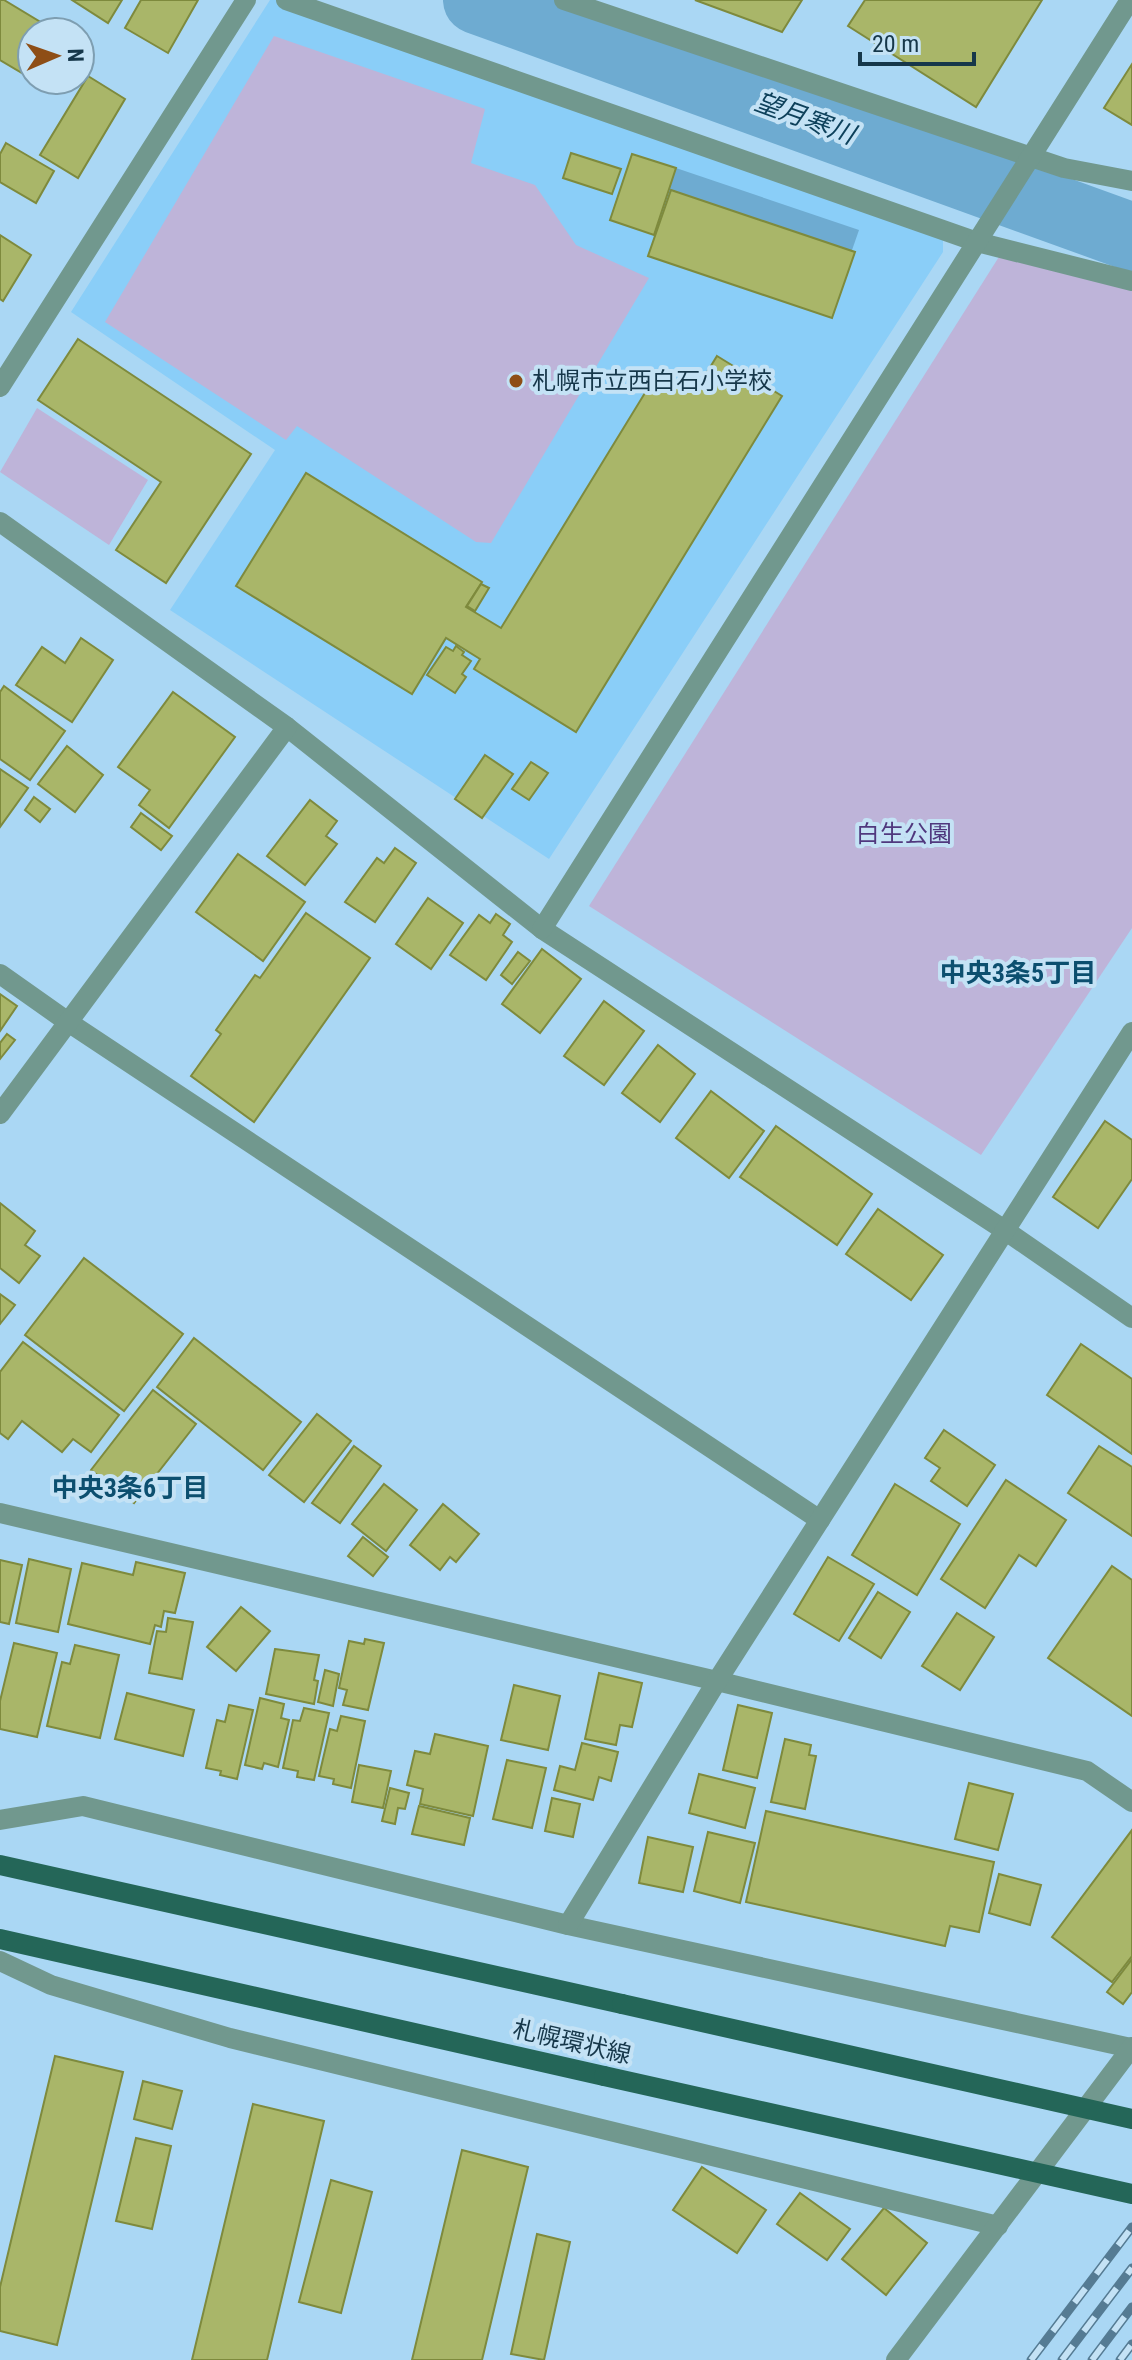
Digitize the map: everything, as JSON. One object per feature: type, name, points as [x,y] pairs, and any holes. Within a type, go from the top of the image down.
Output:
[{"type":"main road","name":"札幌環状線","points":[[0,1865],[1132,2119]]},
{"type":"main road","name":"札幌環状線","points":[[0,1939],[1132,2194]]},
{"type":"street","points":[[0,387],[246,0]]},
{"type":"street","points":[[286,0],[1132,281]]},
{"type":"street","points":[[564,0],[1026,166],[1064,168],[1132,181]]},
{"type":"street","points":[[542,929],[1130,0]]},
{"type":"street","points":[[0,522],[287,727],[542,929],[1006,1231],[1132,1318]]},
{"type":"street","points":[[0,1114],[287,727]]},
{"type":"street","points":[[0,974],[820,1520]]},
{"type":"street","points":[[568,1925],[717,1681],[1132,1032]]},
{"type":"street","points":[[0,1513],[1087,1771],[1132,1802]]},
{"type":"street","points":[[0,1820],[83,1806],[568,1925],[1132,2048],[896,2360]]},
{"type":"street","points":[[0,1961],[51,1985],[230,2038],[998,2226]]},
{"type":"shaded area","name":"札幌市立西白石小学校","points":[[270,0],[280,0],[943,233],[943,252],[549,859],[170,610],[275,450],[71,312]]},
{"type":"shaded area","points":[[676,168],[859,230],[836,296],[654,235]]},
{"type":"green space","points":[[274,36],[485,109],[471,163],[535,185],[576,245],[649,278],[491,543],[476,542],[297,426],[286,440],[105,322]]},
{"type":"green space","name":"白生公園","points":[[1002,252],[1132,284],[1132,928],[981,1155],[589,906]]},
{"type":"green space","points":[[37,408],[148,480],[109,545],[0,472]]},
{"type":"building","points":[[0,0],[4,0],[30,16],[16,16],[16,70],[0,60]]},
{"type":"building","points":[[72,0],[122,0],[108,23]]},
{"type":"building","points":[[141,0],[198,0],[168,53],[125,28]]},
{"type":"building","points":[[695,0],[802,0],[782,32]]},
{"type":"building","points":[[865,0],[1042,0],[976,107],[848,26]]},
{"type":"building","points":[[1132,64],[1132,125],[1104,108]]},
{"type":"building","points":[[96,81],[125,99],[78,178],[40,155],[76,96],[96,96]]},
{"type":"building","points":[[6,143],[54,171],[36,203],[0,182],[0,154]]},
{"type":"building","points":[[571,153],[621,169],[612,194],[563,178]]},
{"type":"building","points":[[632,154],[676,168],[654,235],[610,220]]},
{"type":"building","points":[[671,190],[855,252],[832,318],[648,256]]},
{"type":"building","points":[[0,235],[31,255],[3,301],[0,299]]},
{"type":"building","points":[[78,339],[251,454],[166,583],[116,550],[161,482],[38,400]]},
{"type":"building","points":[[717,356],[782,396],[576,732],[474,669],[480,659],[446,638],[412,694],[236,586],[306,473],[482,582],[466,607],[501,628],[659,370],[695,392]]},
{"type":"building","points":[[481,584],[489,588],[475,611],[467,606]]},
{"type":"building","points":[[81,638],[113,660],[72,722],[16,685],[42,647],[65,663]]},
{"type":"building","points":[[456,646],[471,661],[462,674],[466,677],[455,693],[427,675],[446,647],[453,651]]},
{"type":"building","points":[[4,686],[65,731],[30,780],[0,759],[0,692]]},
{"type":"building","points":[[173,692],[235,737],[169,828],[139,805],[150,790],[118,767]]},
{"type":"building","points":[[67,746],[103,775],[75,812],[38,784]]},
{"type":"building","points":[[485,755],[513,774],[482,818],[455,799]]},
{"type":"building","points":[[531,762],[548,773],[529,800],[512,789]]},
{"type":"building","points":[[0,769],[28,788],[0,827]]},
{"type":"building","points":[[34,797],[50,809],[40,822],[25,810]]},
{"type":"building","points":[[310,800],[337,821],[326,836],[337,844],[305,885],[267,856]]},
{"type":"building","points":[[141,813],[172,836],[161,850],[131,827]]},
{"type":"building","points":[[395,848],[416,863],[375,922],[345,902],[377,858],[384,863]]},
{"type":"building","points":[[238,854],[305,902],[263,961],[196,912]]},
{"type":"building","points":[[428,898],[463,923],[431,969],[396,944]]},
{"type":"building","points":[[306,913],[370,958],[254,1122],[191,1076],[221,1034],[216,1030],[255,975],[260,978]]},
{"type":"building","points":[[496,914],[510,924],[503,935],[512,942],[486,980],[450,955],[479,915],[490,923]]},
{"type":"building","points":[[542,949],[581,979],[540,1033],[502,1004]]},
{"type":"building","points":[[518,952],[530,961],[512,984],[501,975]]},
{"type":"building","points":[[0,994],[17,1006],[0,1031]]},
{"type":"building","points":[[604,1001],[644,1031],[604,1085],[564,1056]]},
{"type":"building","points":[[7,1034],[15,1040],[0,1059],[0,1043]]},
{"type":"building","points":[[658,1045],[695,1074],[660,1122],[622,1093]]},
{"type":"building","points":[[711,1091],[764,1131],[729,1178],[676,1138]]},
{"type":"building","points":[[1105,1121],[1132,1140],[1132,1179],[1098,1228],[1053,1197]]},
{"type":"building","points":[[776,1126],[872,1194],[837,1245],[740,1177]]},
{"type":"building","points":[[0,1203],[35,1231],[25,1245],[40,1256],[19,1283],[0,1268]]},
{"type":"building","points":[[878,1209],[943,1255],[911,1300],[846,1254]]},
{"type":"building","points":[[84,1258],[183,1334],[124,1411],[25,1335]]},
{"type":"building","points":[[0,1294],[15,1305],[0,1324]]},
{"type":"building","points":[[194,1338],[301,1422],[263,1470],[157,1387]]},
{"type":"building","points":[[23,1342],[119,1415],[91,1452],[73,1439],[62,1452],[22,1421],[8,1439],[0,1433],[0,1372]]},
{"type":"building","points":[[1081,1344],[1132,1379],[1132,1454],[1047,1395]]},
{"type":"building","points":[[153,1390],[196,1424],[134,1503],[91,1470]]},
{"type":"building","points":[[317,1414],[351,1441],[304,1502],[269,1475]]},
{"type":"building","points":[[944,1430],[995,1465],[967,1506],[931,1481],[940,1468],[925,1458]]},
{"type":"building","points":[[354,1446],[381,1466],[340,1523],[312,1503]]},
{"type":"building","points":[[1099,1446],[1132,1467],[1132,1536],[1068,1493]]},
{"type":"building","points":[[1006,1480],[1066,1520],[1036,1566],[1019,1555],[985,1608],[941,1579]]},
{"type":"building","points":[[384,1484],[417,1510],[386,1551],[352,1524]]},
{"type":"building","points":[[895,1484],[960,1524],[917,1595],[852,1555]]},
{"type":"building","points":[[443,1504],[479,1534],[456,1562],[450,1557],[440,1570],[410,1545]]},
{"type":"building","points":[[363,1537],[388,1557],[373,1576],[348,1556]]},
{"type":"building","points":[[828,1557],[874,1584],[839,1641],[794,1614]]},
{"type":"building","points":[[29,1559],[71,1569],[58,1632],[16,1623]]},
{"type":"building","points":[[0,1560],[22,1565],[9,1624],[0,1622]]},
{"type":"building","points":[[136,1562],[185,1573],[175,1613],[164,1611],[161,1627],[155,1625],[150,1644],[68,1624],[82,1563],[133,1575]]},
{"type":"building","points":[[1112,1566],[1132,1580],[1132,1716],[1048,1658]]},
{"type":"building","points":[[878,1592],[910,1612],[881,1658],[849,1638]]},
{"type":"building","points":[[241,1607],[270,1631],[236,1671],[207,1647]]},
{"type":"building","points":[[957,1613],[994,1637],[960,1690],[922,1666]]},
{"type":"building","points":[[168,1618],[193,1622],[182,1679],[149,1673],[157,1631],[166,1632]]},
{"type":"building","points":[[365,1639],[384,1643],[368,1710],[343,1705],[347,1690],[339,1688],[349,1641],[364,1644]]},
{"type":"building","points":[[14,1643],[57,1653],[37,1737],[0,1729],[0,1701]]},
{"type":"building","points":[[75,1645],[119,1655],[100,1738],[47,1726],[62,1662],[70,1664]]},
{"type":"building","points":[[275,1649],[319,1655],[314,1680],[318,1681],[314,1704],[266,1694]]},
{"type":"building","points":[[325,1670],[339,1674],[333,1706],[318,1702]]},
{"type":"building","points":[[599,1673],[642,1683],[632,1727],[620,1725],[616,1745],[585,1739]]},
{"type":"building","points":[[514,1685],[560,1696],[548,1750],[501,1740]]},
{"type":"building","points":[[127,1693],[194,1710],[183,1756],[115,1739]]},
{"type":"building","points":[[260,1698],[284,1704],[281,1718],[289,1720],[278,1767],[264,1763],[262,1769],[245,1765]]},
{"type":"building","points":[[229,1705],[253,1710],[237,1779],[206,1768],[217,1720],[225,1722]]},
{"type":"building","points":[[738,1705],[772,1713],[757,1778],[723,1770]]},
{"type":"building","points":[[304,1708],[329,1713],[314,1780],[297,1777],[298,1771],[283,1768],[293,1720],[300,1721]]},
{"type":"building","points":[[341,1716],[365,1721],[351,1788],[333,1784],[334,1779],[319,1776],[330,1729],[337,1731]]},
{"type":"building","points":[[435,1734],[488,1746],[473,1816],[420,1804],[423,1789],[407,1785],[415,1751],[430,1754]]},
{"type":"building","points":[[785,1739],[811,1745],[809,1755],[816,1756],[805,1809],[771,1802]]},
{"type":"building","points":[[582,1743],[618,1752],[611,1781],[599,1777],[593,1800],[554,1790],[560,1766],[575,1770]]},
{"type":"building","points":[[507,1760],[546,1768],[532,1828],[493,1819]]},
{"type":"building","points":[[359,1765],[391,1771],[383,1808],[352,1802]]},
{"type":"building","points":[[699,1774],[755,1788],[745,1828],[689,1813]]},
{"type":"building","points":[[969,1783],[1013,1794],[998,1850],[955,1839]]},
{"type":"building","points":[[390,1788],[409,1793],[405,1809],[398,1808],[395,1824],[382,1821]]},
{"type":"building","points":[[552,1798],[580,1804],[573,1837],[545,1831]]},
{"type":"building","points":[[419,1806],[470,1818],[464,1845],[412,1834]]},
{"type":"building","points":[[766,1811],[994,1862],[979,1932],[950,1926],[945,1946],[746,1902]]},
{"type":"building","points":[[1132,1830],[1132,1956],[1112,1982],[1052,1937]]},
{"type":"building","points":[[708,1832],[755,1843],[740,1903],[694,1891]]},
{"type":"building","points":[[648,1837],[693,1847],[683,1892],[639,1883]]},
{"type":"building","points":[[999,1874],[1041,1885],[1030,1925],[989,1913]]},
{"type":"building","points":[[1132,1959],[1132,1992],[1123,2004],[1107,1992]]},
{"type":"building","points":[[55,2056],[123,2072],[57,2345],[0,2331],[0,2287]]},
{"type":"building","points":[[143,2081],[182,2091],[172,2129],[134,2119]]},
{"type":"building","points":[[253,2104],[324,2121],[267,2360],[192,2360]]},
{"type":"building","points":[[136,2138],[171,2146],[152,2229],[116,2221]]},
{"type":"building","points":[[462,2150],[528,2167],[482,2360],[412,2360]]},
{"type":"building","points":[[702,2167],[766,2210],[737,2253],[673,2210]]},
{"type":"building","points":[[331,2180],[372,2192],[341,2313],[299,2302]]},
{"type":"building","points":[[800,2193],[850,2229],[827,2260],[777,2224]]},
{"type":"building","points":[[884,2208],[927,2243],[886,2295],[842,2259]]},
{"type":"building","points":[[537,2234],[570,2242],[544,2360],[511,2354]]},
{"type":"waterway","name":"望月寒川","points":[[477,0],[1132,237]]},
{"type":"railway","points":[[1031,2360],[1132,2227]]},
{"type":"railway","points":[[1062,2360],[1132,2268]]},
{"type":"railway","points":[[1092,2360],[1132,2307]]},
{"type":"railway","points":[[1120,2360],[1132,2344]]},
{"type":"place","name":"札幌市立西白石小学校","points":[[516,381]]},
{"type":"district","name":"中央3条5丁目","points":[[1018,973]]},
{"type":"district","name":"中央3条6丁目","points":[[130,1488]]}]
